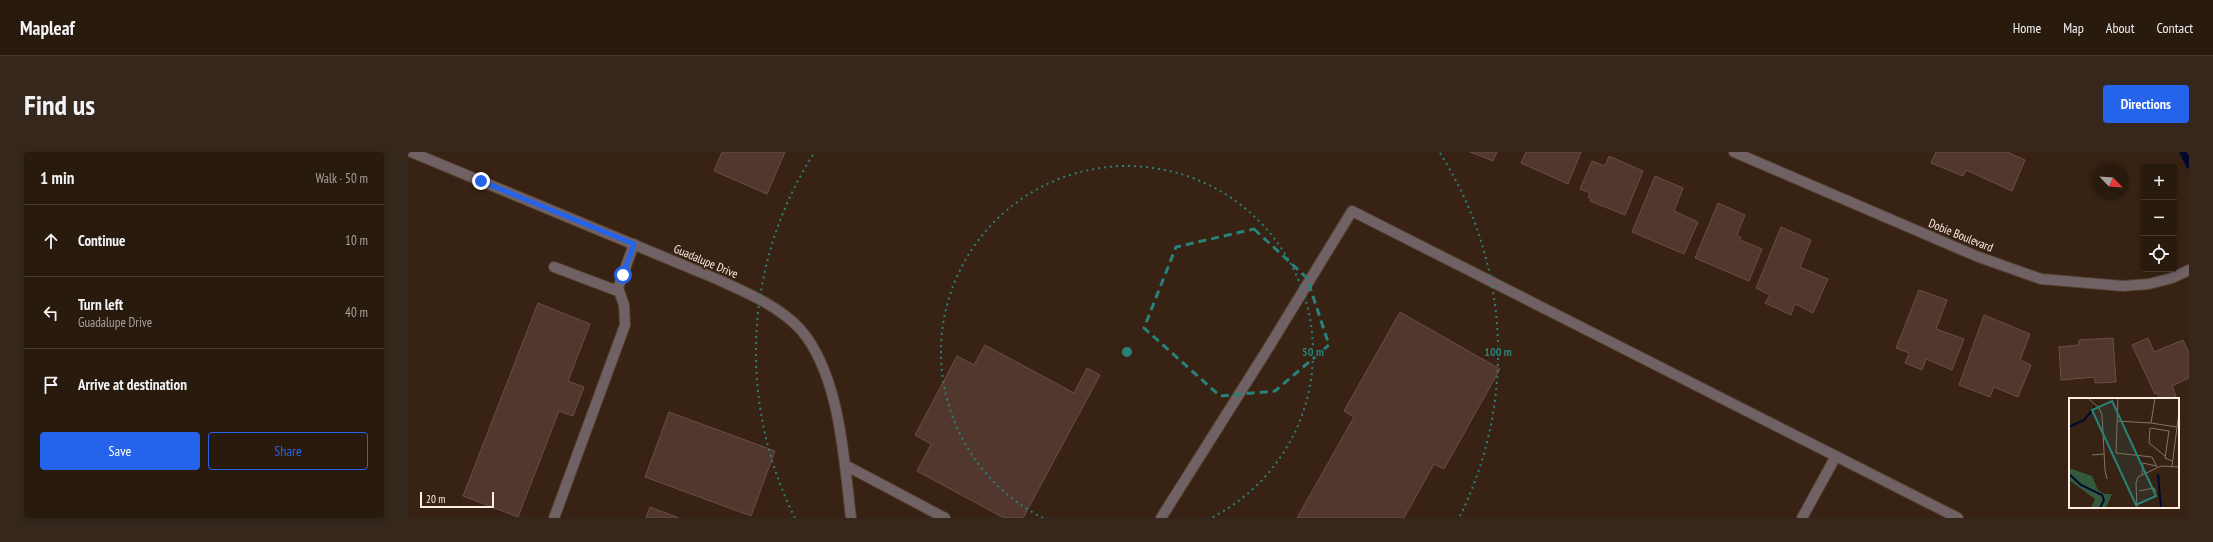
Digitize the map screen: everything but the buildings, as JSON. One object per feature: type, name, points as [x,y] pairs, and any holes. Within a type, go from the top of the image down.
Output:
[{"type":"street","name":"Guadalupe Drive","points":[[411,152],[634,244],[756,297],[799,328],[814,349],[826,374],[842,445],[851,518]]},
{"type":"street","name":"Dobie Boulevard","points":[[1734,152],[1976,256],[2041,279],[2123,286],[2149,284],[2172,278],[2189,270]]},
{"type":"street","points":[[1161,518],[1268,350],[1352,211],[1958,518]]},
{"type":"street","points":[[554,518],[625,325],[624,305],[618,288],[634,244]]},
{"type":"street","points":[[554,267],[615,290],[618,288]]},
{"type":"street","points":[[1802,518],[1836,456]]},
{"type":"street","points":[[845,465],[945,518]]},
{"type":"highlighted area","points":[[1254,229],[1307,278],[1329,345],[1275,391],[1220,396],[1144,328],[1176,247]]},
{"type":"waterway","points":[[2183,152],[2189,165]]},
{"type":"route","points":[[481,181],[634,244],[623,275]]}]
